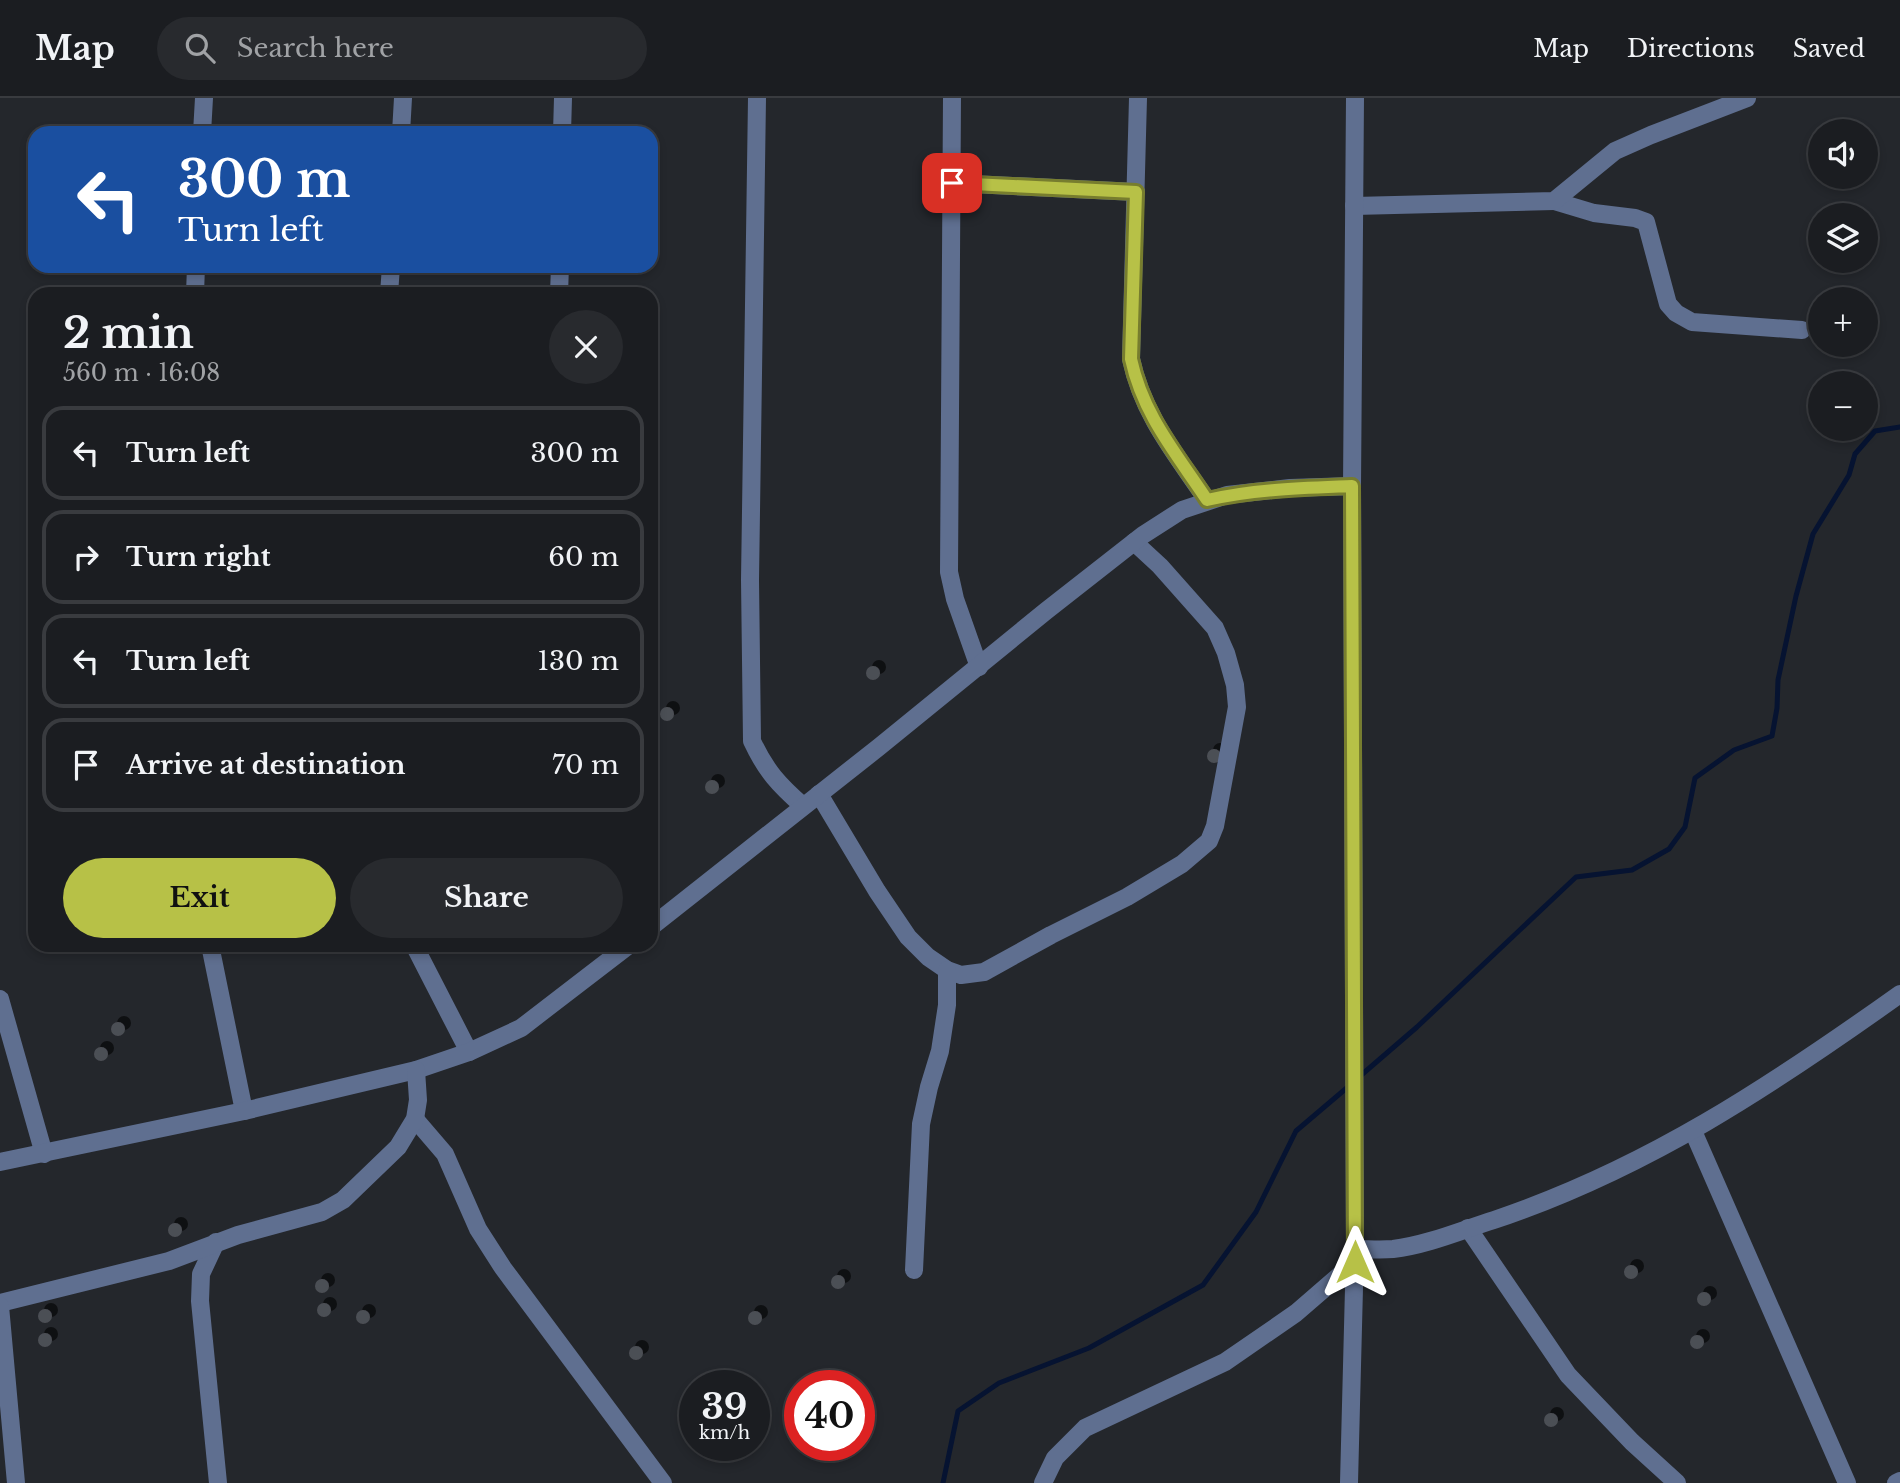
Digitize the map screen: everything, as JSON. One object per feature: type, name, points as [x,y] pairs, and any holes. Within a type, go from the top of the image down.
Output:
[{"type":"street","points":[[202,126],[204,98]]},
{"type":"street","points":[[401,126],[403,98]]},
{"type":"street","points":[[562,126],[563,98]]},
{"type":"street","points":[[757,98],[750,580],[752,741],[777,783],[803,806]]},
{"type":"street","points":[[952,98],[949,572],[955,599],[979,667]]},
{"type":"street","points":[[1138,98],[1131,359],[1136,385],[1149,415],[1207,500]]},
{"type":"street","points":[[1349,1483],[1355,1255],[1352,486],[1354,98]]},
{"type":"street","points":[[1554,201],[1615,151],[1747,98]]},
{"type":"street","points":[[952,183],[1136,192]]},
{"type":"street","points":[[1354,206],[1554,201],[1594,213],[1635,218],[1646,222],[1668,304],[1676,313],[1692,322],[1802,330]]},
{"type":"street","points":[[658,921],[1134,542],[1182,510],[1227,495],[1290,488],[1352,486]]},
{"type":"street","points":[[819,794],[908,937],[928,957],[947,970],[961,975],[984,972],[1127,897],[1182,864],[1209,841],[1220,807],[1237,707],[1235,685],[1226,653],[1215,628],[1160,566],[1134,542]]},
{"type":"street","points":[[211,952],[244,1111]]},
{"type":"street","points":[[418,952],[469,1052]]},
{"type":"street","points":[[0,1162],[244,1111],[416,1070],[469,1052],[521,1028],[619,952]]},
{"type":"street","points":[[914,1270],[920,1124],[940,1051],[947,1005],[947,970]]},
{"type":"street","points":[[1042,1483],[1055,1458],[1086,1427],[1226,1362],[1296,1313],[1355,1255],[1394,1248],[1468,1228],[1560,1197],[1693,1131],[1801,1064],[1900,994]]},
{"type":"street","points":[[0,999],[44,1154]]},
{"type":"street","points":[[16,1483],[0,1304],[169,1261],[216,1242],[322,1213],[343,1200],[398,1147],[415,1119],[418,1100],[416,1070]]},
{"type":"street","points":[[415,1119],[444,1154],[478,1229],[503,1268],[663,1483]]},
{"type":"street","points":[[1693,1131],[1847,1483]]},
{"type":"street","points":[[1468,1228],[1568,1375],[1632,1442],[1677,1483]]},
{"type":"street","points":[[216,1242],[201,1274],[200,1301],[218,1483]]},
{"type":"building","points":[[870,666],[876,666],[880,673],[876,680],[870,680],[866,676],[866,670]]},
{"type":"building","points":[[664,707],[670,707],[674,714],[670,721],[664,721],[660,717],[660,711]]},
{"type":"building","points":[[1214,749],[1219,751],[1219,761],[1214,763],[1209,761],[1207,756],[1209,751]]},
{"type":"building","points":[[709,780],[715,780],[719,787],[715,794],[709,794],[705,790],[705,784]]},
{"type":"building","points":[[115,1022],[121,1022],[125,1029],[121,1036],[115,1036],[111,1032],[111,1026]]},
{"type":"building","points":[[98,1047],[104,1047],[108,1054],[104,1061],[98,1061],[94,1057],[94,1051]]},
{"type":"building","points":[[172,1223],[178,1223],[182,1230],[178,1237],[172,1237],[168,1233],[168,1227]]},
{"type":"building","points":[[1628,1265],[1634,1265],[1638,1272],[1634,1279],[1628,1279],[1624,1275],[1624,1269]]},
{"type":"building","points":[[835,1275],[841,1275],[845,1282],[841,1289],[835,1289],[831,1285],[831,1279]]},
{"type":"building","points":[[319,1279],[325,1279],[329,1286],[325,1293],[319,1293],[315,1289],[315,1283]]},
{"type":"building","points":[[1701,1292],[1707,1292],[1711,1299],[1707,1306],[1701,1306],[1697,1302],[1697,1296]]},
{"type":"building","points":[[321,1303],[327,1303],[331,1310],[327,1317],[321,1317],[317,1313],[317,1307]]},
{"type":"building","points":[[42,1309],[48,1309],[52,1316],[48,1323],[42,1323],[38,1319],[38,1313]]},
{"type":"building","points":[[360,1310],[366,1310],[370,1317],[366,1324],[360,1324],[356,1320],[356,1314]]},
{"type":"building","points":[[752,1311],[758,1311],[762,1318],[758,1325],[752,1325],[748,1321],[748,1315]]},
{"type":"building","points":[[42,1333],[48,1333],[52,1340],[48,1347],[42,1347],[38,1343],[38,1337]]},
{"type":"building","points":[[1694,1335],[1700,1335],[1704,1342],[1700,1349],[1694,1349],[1690,1345],[1690,1339]]},
{"type":"building","points":[[633,1346],[639,1346],[643,1353],[639,1360],[633,1360],[629,1356],[629,1350]]},
{"type":"building","points":[[1548,1413],[1554,1413],[1558,1420],[1554,1427],[1548,1427],[1544,1423],[1544,1417]]},
{"type":"waterway","points":[[1359,1077],[1417,1027],[1576,877],[1632,870],[1669,849],[1685,827],[1695,778],[1734,750],[1772,736],[1778,680],[1813,534],[1849,475],[1855,454],[1875,431],[1900,427]]},
{"type":"waterway","points":[[943,1483],[958,1411],[999,1383],[1089,1348],[1203,1285],[1256,1212],[1296,1131],[1349,1086]]},
{"type":"route","points":[[952,183],[1136,192],[1131,359],[1136,385],[1149,415],[1207,500],[1290,488],[1352,486],[1355,1262]]}]
